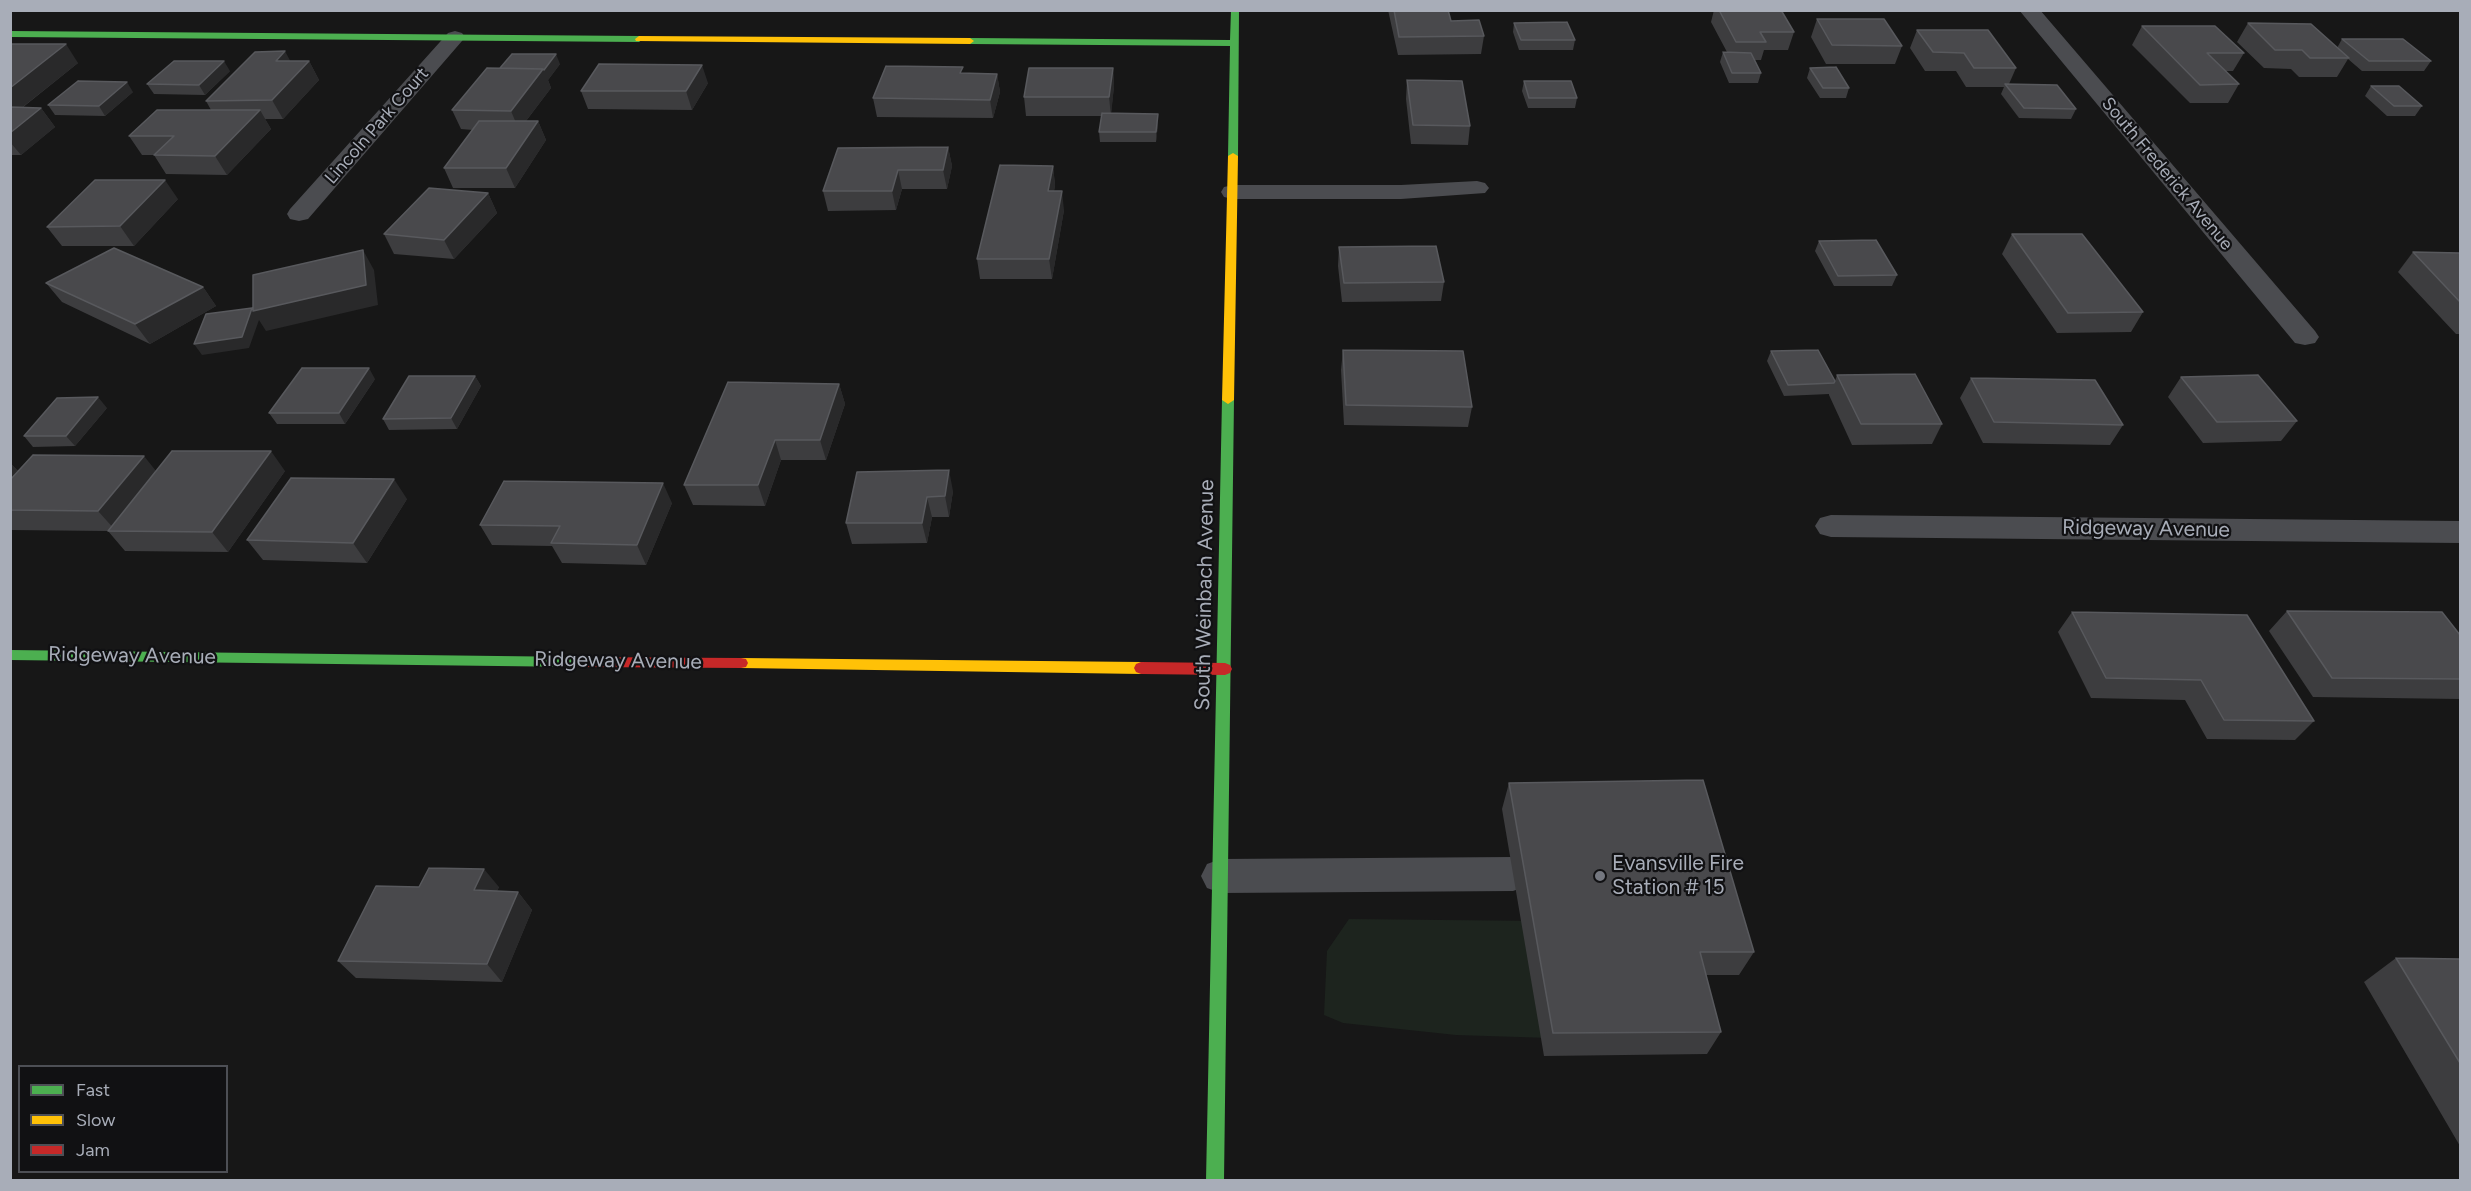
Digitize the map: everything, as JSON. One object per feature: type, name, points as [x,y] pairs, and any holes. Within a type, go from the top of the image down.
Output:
[{"type":"street","name":"South Weinbach Avenue","points":[[1215,1180],[1236,10]]},
{"type":"street","name":"South Frederick Avenue","points":[[2028,10],[2305,337]]},
{"type":"street","points":[[10,34],[1235,43]]},
{"type":"street","name":"Lincoln Park Court","points":[[299,214],[455,37]]},
{"type":"street","points":[[1233,192],[1401,192],[1477,188]]},
{"type":"street","name":"Ridgeway Avenue","points":[[1831,526],[2460,532]]},
{"type":"street","name":"Ridgeway Avenue","points":[[10,655],[1225,669]]},
{"type":"street","points":[[1221,876],[1513,874]]},
{"type":"shaded area","points":[[1349,919],[1537,921],[1550,1038],[1456,1035],[1343,1023],[1324,1015],[1327,951]]},
{"type":"building","points":[[1394,10],[1448,10],[1451,21],[1479,20],[1484,36],[1399,37]]},
{"type":"building","points":[[1719,10],[1781,10],[1794,32],[1760,32],[1766,42],[1736,42]]},
{"type":"building","points":[[1817,19],[1884,19],[1902,46],[1832,45]]},
{"type":"building","points":[[1567,22],[1575,40],[1521,40],[1514,23]]},
{"type":"building","points":[[2248,23],[2311,24],[2349,58],[2310,58],[2302,50],[2275,50]]},
{"type":"building","points":[[2142,26],[2215,26],[2244,53],[2207,53],[2239,84],[2200,85]]},
{"type":"building","points":[[1917,30],[1988,30],[2016,68],[1974,68],[1964,53],[1933,52]]},
{"type":"building","points":[[2342,39],[2403,39],[2431,61],[2369,61]]},
{"type":"building","points":[[10,44],[66,44],[10,88]]},
{"type":"building","points":[[285,51],[276,61],[309,61],[272,100],[206,101],[255,52]]},
{"type":"building","points":[[1723,52],[1751,53],[1761,73],[1732,73]]},
{"type":"building","points":[[512,54],[556,54],[544,70],[500,68]]},
{"type":"building","points":[[174,61],[224,61],[199,85],[147,84]]},
{"type":"building","points":[[599,64],[702,65],[686,91],[581,91]]},
{"type":"building","points":[[886,66],[963,67],[960,73],[997,74],[990,100],[873,98]]},
{"type":"building","points":[[1836,67],[1849,88],[1823,88],[1810,68]]},
{"type":"building","points":[[487,68],[543,69],[511,111],[452,110]]},
{"type":"building","points":[[1029,68],[1113,68],[1109,97],[1024,97]]},
{"type":"building","points":[[1407,80],[1462,81],[1470,126],[1413,125]]},
{"type":"building","points":[[78,81],[127,82],[99,106],[48,105]]},
{"type":"building","points":[[1524,81],[1571,81],[1577,98],[1529,98]]},
{"type":"building","points":[[2005,84],[2057,85],[2076,109],[2024,108]]},
{"type":"building","points":[[2371,86],[2399,86],[2422,106],[2394,106]]},
{"type":"building","points":[[10,107],[41,108],[10,133]]},
{"type":"building","points":[[157,110],[260,110],[215,156],[154,155],[174,136],[129,136]]},
{"type":"building","points":[[1102,113],[1158,114],[1156,132],[1099,132]]},
{"type":"building","points":[[479,121],[538,121],[506,168],[444,168]]},
{"type":"building","points":[[948,147],[943,170],[898,170],[892,191],[823,191],[838,148]]},
{"type":"building","points":[[1000,165],[1053,166],[1048,191],[1062,191],[1049,259],[977,259]]},
{"type":"building","points":[[95,180],[165,180],[120,226],[47,227]]},
{"type":"building","points":[[429,188],[488,193],[444,240],[384,234]]},
{"type":"building","points":[[2012,234],[2082,234],[2143,312],[2068,313]]},
{"type":"building","points":[[1876,240],[1897,275],[1838,276],[1819,241]]},
{"type":"building","points":[[1436,246],[1444,282],[1344,283],[1339,247]]},
{"type":"building","points":[[114,248],[203,287],[135,324],[46,283]]},
{"type":"building","points":[[363,250],[366,285],[253,311],[253,275]]},
{"type":"building","points":[[2413,252],[2460,253],[2460,302]]},
{"type":"building","points":[[252,308],[242,337],[194,344],[206,314]]},
{"type":"building","points":[[1343,350],[1463,351],[1472,407],[1346,405]]},
{"type":"building","points":[[1818,350],[1834,383],[1788,385],[1771,351]]},
{"type":"building","points":[[302,368],[369,368],[339,413],[269,413]]},
{"type":"building","points":[[1915,374],[1942,424],[1861,424],[1837,375]]},
{"type":"building","points":[[2258,375],[2297,421],[2217,422],[2181,377]]},
{"type":"building","points":[[409,376],[475,376],[451,418],[383,419]]},
{"type":"building","points":[[1971,378],[2095,380],[2123,425],[1994,422]]},
{"type":"building","points":[[728,382],[839,384],[820,440],[775,440],[758,485],[684,485]]},
{"type":"building","points":[[98,397],[66,436],[24,436],[57,398]]},
{"type":"building","points":[[172,451],[271,451],[212,532],[108,531]]},
{"type":"building","points":[[33,455],[144,456],[98,511],[10,510],[10,480]]},
{"type":"building","points":[[949,470],[945,496],[927,497],[922,523],[846,523],[857,472]]},
{"type":"building","points":[[291,478],[394,479],[353,543],[247,540]]},
{"type":"building","points":[[504,481],[663,483],[637,545],[551,543],[560,526],[480,525]]},
{"type":"building","points":[[2287,611],[2442,612],[2460,635],[2460,679],[2332,678]]},
{"type":"building","points":[[2072,612],[2247,615],[2314,721],[2224,720],[2201,680],[2106,678]]},
{"type":"building","points":[[1703,780],[1754,952],[1700,952],[1721,1032],[1553,1033],[1509,783]]},
{"type":"building","points":[[429,868],[484,869],[474,890],[518,892],[487,964],[338,961],[376,886],[419,887]]},
{"type":"building","points":[[2396,958],[2460,959],[2460,1063]]},
{"type":"traffic: fast","points":[[1233,156],[1235,10]]},
{"type":"traffic: fast","points":[[10,34],[639,39]]},
{"type":"traffic: fast","points":[[970,41],[1235,43]]},
{"type":"traffic: fast","points":[[1215,1180],[1228,400]]},
{"type":"traffic: fast","points":[[10,655],[579,662]]},
{"type":"traffic: slow","points":[[639,39],[970,41]]},
{"type":"traffic: slow","points":[[1228,400],[1233,156]]},
{"type":"traffic: slow","points":[[741,663],[1141,668]]},
{"type":"traffic: jam","points":[[579,662],[741,663]]},
{"type":"traffic: jam","points":[[1141,668],[1225,669]]},
{"type":"place","name":"Evansville Fire Station # 15","points":[[1600,876]]}]
